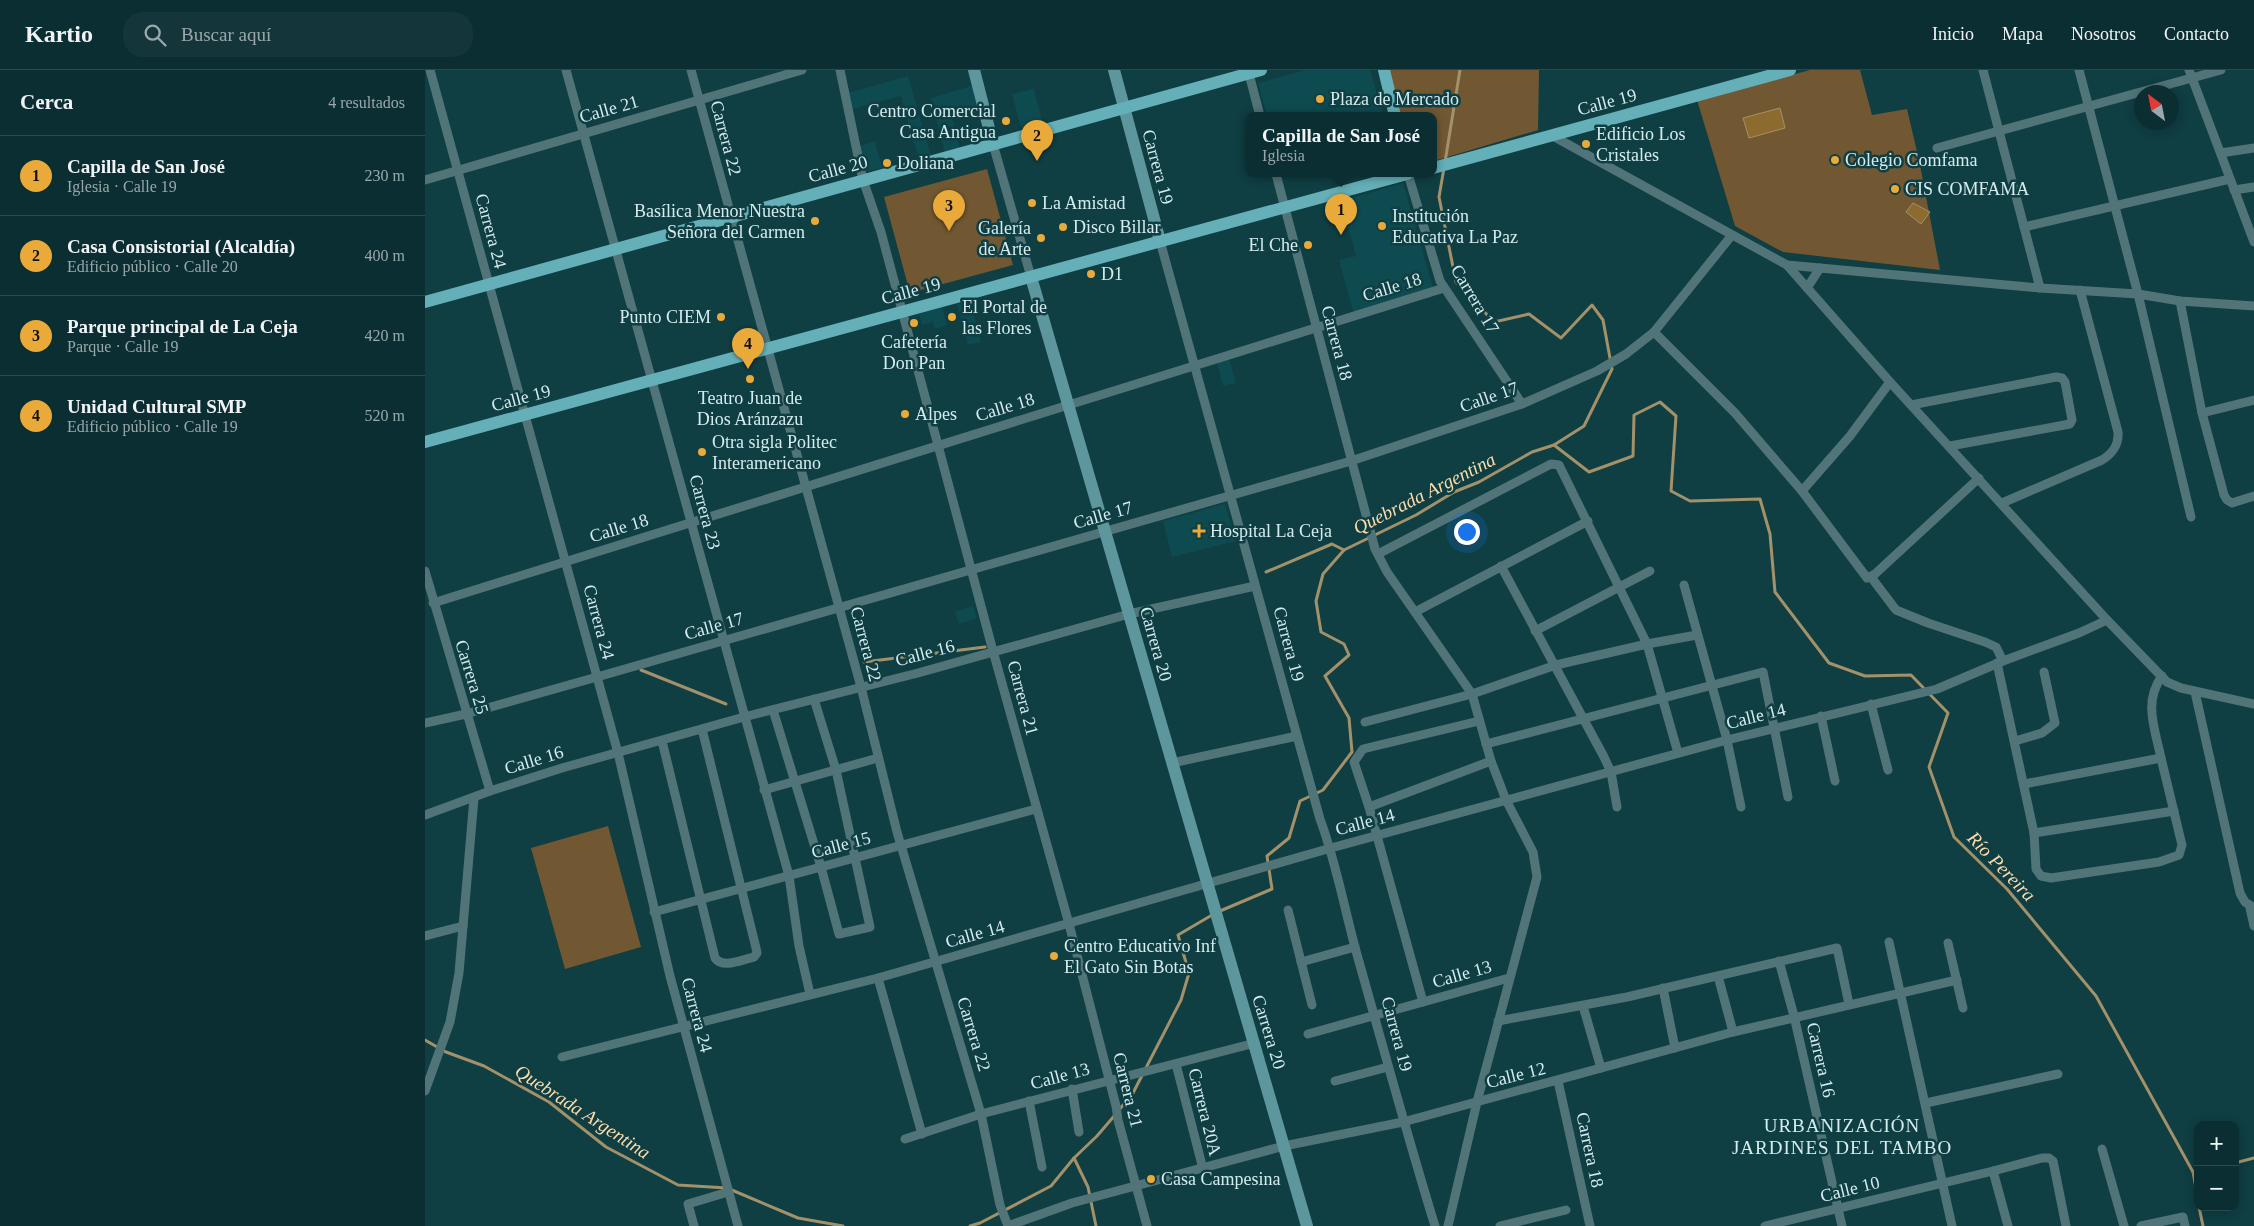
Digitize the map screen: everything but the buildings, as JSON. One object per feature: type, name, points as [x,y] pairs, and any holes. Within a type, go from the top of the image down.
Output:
[{"type":"main road","name":"Carrera 20","points":[[974,70],[993,144]]},
{"type":"main road","name":"Carrera 19","points":[[1114,70],[1160,241]]},
{"type":"main road","points":[[1384,70],[1394,112]]},
{"type":"main road","name":"Calle 19","points":[[1437,167],[1790,70]]},
{"type":"main road","name":"Calle 20","points":[[425,302],[1252,71]]},
{"type":"main road","name":"Calle 19","points":[[425,442],[1397,177]]},
{"type":"main road","name":"Carrera 20","points":[[1031,277],[1307,1226]]},
{"type":"street","name":"Carrera 24","points":[[430,70],[618,753],[654,912],[738,1226]]},
{"type":"street","name":"Carrera 23","points":[[566,70],[789,876],[799,946],[810,994]]},
{"type":"street","name":"Carrera 22","points":[[691,70],[861,687],[901,845],[981,1114],[1002,1209],[1008,1226]]},
{"type":"street","name":"Calle 21","points":[[425,180],[802,70]]},
{"type":"street","name":"Carrera 21","points":[[840,70],[863,180],[881,232],[937,446],[1069,924],[1118,1120],[1147,1226]]},
{"type":"street","points":[[1983,70],[2039,288]]},
{"type":"street","points":[[2079,70],[2139,294],[2191,516]]},
{"type":"street","points":[[1937,148],[2088,106],[2190,74],[2221,70]]},
{"type":"street","points":[[1252,71],[1259,112]]},
{"type":"street","points":[[2190,74],[2254,242]]},
{"type":"street","points":[[1551,135],[1787,265],[1890,382],[2107,620],[2162,676],[2172,685],[2195,692],[2254,704]]},
{"type":"street","name":"Carrera 20","points":[[993,144],[1031,277]]},
{"type":"street","points":[[2221,154],[2254,148]]},
{"type":"street","name":"Carrera 18","points":[[1277,177],[1376,551],[1415,612],[1472,694]]},
{"type":"street","name":"Carrera 17","points":[[1409,177],[1440,281],[1522,404]]},
{"type":"street","points":[[2024,227],[2230,179]]},
{"type":"street","points":[[2234,190],[2254,187]]},
{"type":"street","name":"Calle 17","points":[[425,723],[466,714],[1231,496],[1351,461],[1522,404],[1597,370],[1626,354],[1654,332],[1732,235]]},
{"type":"street","name":"Carrera 19","points":[[1160,241],[1314,800],[1331,848],[1355,947],[1403,1122],[1435,1226]]},
{"type":"street","points":[[1787,265],[2039,288],[2139,294],[2180,301],[2254,306]]},
{"type":"street","points":[[1807,288],[1820,268]]},
{"type":"street","name":"Calle 18","points":[[433,602],[1444,288]]},
{"type":"street","points":[[2002,503],[2102,460],[2113,452],[2117,445],[2118,432],[2080,290]]},
{"type":"street","points":[[2180,301],[2202,413],[2227,500],[2232,503],[2254,496]]},
{"type":"street","points":[[1654,332],[1723,399],[1802,491],[1867,578],[1871,577],[1979,478]]},
{"type":"street","points":[[1911,404],[2056,377],[2062,378],[2065,382],[2072,420],[2070,424],[1950,446]]},
{"type":"street","points":[[1802,491],[1850,436],[1890,382]]},
{"type":"street","points":[[2202,413],[2254,400]]},
{"type":"street","points":[[1376,551],[1555,464],[1559,465],[1565,473],[1621,586],[1647,644],[1678,753]]},
{"type":"street","points":[[1415,612],[1588,521]]},
{"type":"street","points":[[1501,566],[1535,631],[1556,665],[1611,772],[1617,807]]},
{"type":"street","name":"Carrera 25","points":[[425,571],[490,791]]},
{"type":"street","points":[[1535,631],[1651,571]]},
{"type":"street","points":[[1871,577],[1897,610],[1928,624],[1985,642],[1995,648],[2000,662],[2034,833],[2036,869],[2041,876],[2047,878],[2159,862],[2175,858],[2182,851],[2151,706],[2152,694],[2162,676]]},
{"type":"street","name":"Calle 16","points":[[425,815],[490,791],[744,717],[1129,614],[1255,586]]},
{"type":"street","points":[[1684,586],[1727,740],[1741,807]]},
{"type":"street","name":"Calle 14","points":[[562,1056],[810,994],[879,982],[935,962],[1261,867],[1727,740],[1937,689],[2000,662],[2079,633],[2107,620]]},
{"type":"street","points":[[1365,722],[1472,694],[1556,665],[1647,644],[1697,635]]},
{"type":"street","points":[[1486,744],[1763,672],[1788,797]]},
{"type":"street","points":[[2015,741],[2042,734],[2055,723],[2044,672]]},
{"type":"street","points":[[2195,692],[2240,893],[2252,908],[2254,926]]},
{"type":"street","points":[[1448,1226],[1477,1102],[1537,877],[1533,852],[1506,800],[1491,761],[1472,694]]},
{"type":"street","points":[[773,710],[821,867],[839,934],[870,926],[836,770],[814,699]]},
{"type":"street","points":[[1871,704],[1888,770]]},
{"type":"street","points":[[1821,716],[1835,781]]},
{"type":"street","points":[[1423,1002],[1369,807],[1354,762],[1363,750],[1479,721]]},
{"type":"street","points":[[662,741],[715,958],[718,962],[725,964],[754,957],[757,953],[743,888],[702,729]]},
{"type":"street","points":[[1172,763],[1297,736]]},
{"type":"street","points":[[764,790],[878,758]]},
{"type":"street","points":[[2024,784],[2161,758]]},
{"type":"street","points":[[1369,807],[1491,761]]},
{"type":"street","points":[[425,1091],[450,1022],[459,973],[474,798]]},
{"type":"street","name":"Calle 15","points":[[654,912],[1036,808]]},
{"type":"street","points":[[2034,833],[2174,811]]},
{"type":"street","points":[[1288,910],[1312,1004]]},
{"type":"street","points":[[425,936],[463,926]]},
{"type":"street","points":[[1889,942],[1952,1226]]},
{"type":"street","points":[[1948,943],[1963,1008]]},
{"type":"street","points":[[1301,962],[1355,947]]},
{"type":"street","points":[[1498,1022],[1583,1006],[1837,948],[1849,1004]]},
{"type":"street","name":"Carrera 16","points":[[1779,961],[1794,1016],[1842,1226]]},
{"type":"street","points":[[1718,976],[1733,1032]]},
{"type":"street","name":"Calle 13","points":[[1308,1034],[1509,978]]},
{"type":"street","name":"Calle 12","points":[[1008,1226],[1072,1203],[1137,1184],[1203,1169],[1284,1146],[1403,1122],[1794,1016],[1957,980]]},
{"type":"street","points":[[879,982],[922,1134]]},
{"type":"street","points":[[1663,988],[1675,1048]]},
{"type":"street","points":[[1583,1006],[1601,1068]]},
{"type":"street","name":"Calle 13","points":[[905,1139],[981,1114],[1255,1042]]},
{"type":"street","name":"Carrera 20A","points":[[1176,1064],[1203,1169]]},
{"type":"street","points":[[1335,1082],[1388,1067]]},
{"type":"street","points":[[1925,1103],[2058,1074]]},
{"type":"street","name":"Carrera 18","points":[[1558,1081],[1590,1226]]},
{"type":"street","points":[[1072,1089],[1079,1132]]},
{"type":"street","points":[[1029,1101],[1042,1167]]},
{"type":"street","points":[[2102,1148],[2124,1226]]},
{"type":"street","name":"Calle 10","points":[[1765,1226],[2042,1158],[2049,1158],[2053,1161],[2066,1226]]},
{"type":"street","points":[[1993,1171],[2008,1226]]},
{"type":"street","points":[[694,1226],[688,1204],[727,1188]]},
{"type":"street","points":[[1500,1226],[1566,1210]]},
{"type":"street","points":[[2141,1226],[2183,1216],[2185,1226]]},
{"type":"shaded area","name":"Plaza de Mercado","points":[[1305,70],[1370,70],[1382,112],[1266,112],[1258,83]]},
{"type":"shaded area","points":[[1387,70],[1539,70],[1538,130],[1437,160],[1437,112],[1397,112]]},
{"type":"shaded area","points":[[1810,70],[1860,70],[1872,115],[1907,109],[1919,160],[1940,270],[1783,252],[1735,226],[1697,100]]},
{"type":"shaded area","points":[[908,76],[931,156],[919,160],[901,96],[849,110],[844,94]]},
{"type":"shaded area","points":[[974,85],[983,114],[969,119],[965,111],[951,115],[961,153],[946,157],[931,98]]},
{"type":"shaded area","points":[[1034,89],[1045,133],[1024,139],[1012,94]]},
{"type":"shaded area","points":[[1780,108],[1785,128],[1749,138],[1743,118]]},
{"type":"shaded area","points":[[875,141],[882,168],[865,170],[859,146]]},
{"type":"shaded area","points":[[987,169],[1013,265],[910,293],[884,197]]},
{"type":"shaded area","name":"Institución Educativa La Paz","points":[[1403,183],[1433,288],[1353,312],[1339,260],[1356,256],[1341,201]]},
{"type":"shaded area","points":[[1913,203],[1930,212],[1921,224],[1906,212]]},
{"type":"shaded area","points":[[970,300],[981,342],[968,345],[957,304]]},
{"type":"shaded area","points":[[942,307],[947,325],[935,329],[931,317],[932,322],[922,325],[919,314]]},
{"type":"shaded area","points":[[1228,355],[1236,383],[1223,386],[1216,359]]},
{"type":"shaded area","name":"Hospital La Ceja","points":[[1225,504],[1236,541],[1172,557],[1163,521]]},
{"type":"shaded area","points":[[973,606],[977,618],[959,624],[955,612]]},
{"type":"shaded area","points":[[608,826],[641,947],[565,969],[531,848]]},
{"type":"waterway","name":"Río Pereira","points":[[1445,162],[1460,70]]},
{"type":"waterway","name":"Río Pereira","points":[[1444,168],[1439,197],[1456,282],[1494,322],[1529,314],[1561,338],[1592,305],[1603,320],[1612,369],[1584,426],[1554,445],[1589,472],[1633,456],[1634,415],[1660,402],[1676,416],[1671,491],[1690,501],[1760,499],[1770,534],[1775,592],[1829,663],[1865,676],[1911,675],[1948,713],[1929,767],[1954,837],[2007,889],[2096,996],[2194,1172]]},
{"type":"waterway","name":"Quebrada Argentina","points":[[1220,911],[1272,889],[1267,856],[1289,838],[1300,801],[1323,790],[1352,752],[1349,718],[1325,676],[1349,655],[1344,644],[1321,632],[1316,601],[1323,574],[1344,550],[1416,515],[1454,492],[1479,482],[1532,452],[1554,445]]},
{"type":"waterway","points":[[1266,572],[1332,544],[1344,550]]},
{"type":"waterway","points":[[864,662],[985,647]]},
{"type":"waterway","points":[[641,670],[726,704]]},
{"type":"waterway","name":"Quebrada Argentina","points":[[1119,1110],[1133,1093],[1181,1000],[1189,973],[1178,935],[1212,915]]},
{"type":"waterway","name":"Quebrada Argentina","points":[[425,1040],[446,1052],[484,1066],[549,1102],[606,1147],[678,1185],[727,1188],[798,1218],[843,1226]]},
{"type":"waterway","name":"Quebrada Argentina","points":[[970,1226],[980,1223],[1051,1186],[1074,1158],[1115,1115]]},
{"type":"waterway","points":[[1074,1158],[1088,1187],[1096,1226]]},
{"type":"waterway","name":"Río Pereira","points":[[2239,1162],[2254,1158]]},
{"type":"waterway","points":[[2193,1172],[2194,1177]]},
{"type":"waterway","points":[[2200,1211],[2203,1226]]},
{"type":"place","name":"Plaza de Mercado","points":[[1320,99]]},
{"type":"place","name":"Centro Comercial Casa Antigua","points":[[1006,121]]},
{"type":"place","name":"Edificio Los Cristales","points":[[1586,144]]},
{"type":"place","name":"Colegio Comfama","points":[[1835,160]]},
{"type":"place","name":"Casa Consistorial (Alcaldía)","points":[[1037,161]]},
{"type":"place","name":"Doliana","points":[[887,163]]},
{"type":"place","name":"CIS COMFAMA","points":[[1895,189]]},
{"type":"place","name":"La Amistad","points":[[1032,203]]},
{"type":"place","name":"Basílica Menor Nuestra Señora del Carmen","points":[[815,221]]},
{"type":"place","name":"Institución Educativa La Paz","points":[[1382,226]]},
{"type":"place","name":"Disco Billar","points":[[1063,227]]},
{"type":"place","name":"Parque principal de La Ceja","points":[[949,231]]},
{"type":"place","name":"Capilla de San José","points":[[1341,235]]},
{"type":"place","name":"Galería de Arte","points":[[1041,238]]},
{"type":"place","name":"El Che","points":[[1308,245]]},
{"type":"place","name":"D1","points":[[1091,274]]},
{"type":"place","name":"Punto CIEM","points":[[721,317]]},
{"type":"place","name":"El Portal de las Flores","points":[[952,317]]},
{"type":"place","name":"Cafetería Don Pan","points":[[914,323]]},
{"type":"place","name":"Unidad Cultural SMP","points":[[748,369]]},
{"type":"place","name":"Teatro Juan de Dios Aránzazu","points":[[750,379]]},
{"type":"place","name":"Alpes","points":[[905,414]]},
{"type":"place","name":"Otra sigla Politec Interamericano","points":[[702,452]]},
{"type":"place","name":"Hospital La Ceja","points":[[1199,531]]},
{"type":"place","name":"Centro Educativo Inf El Gato Sin Botas","points":[[1054,956]]},
{"type":"place","name":"Casa Campesina","points":[[1151,1179]]},
{"type":"district","name":"URBANIZACIÓN JARDINES DEL TAMBO","points":[[1842,1136]]}]
